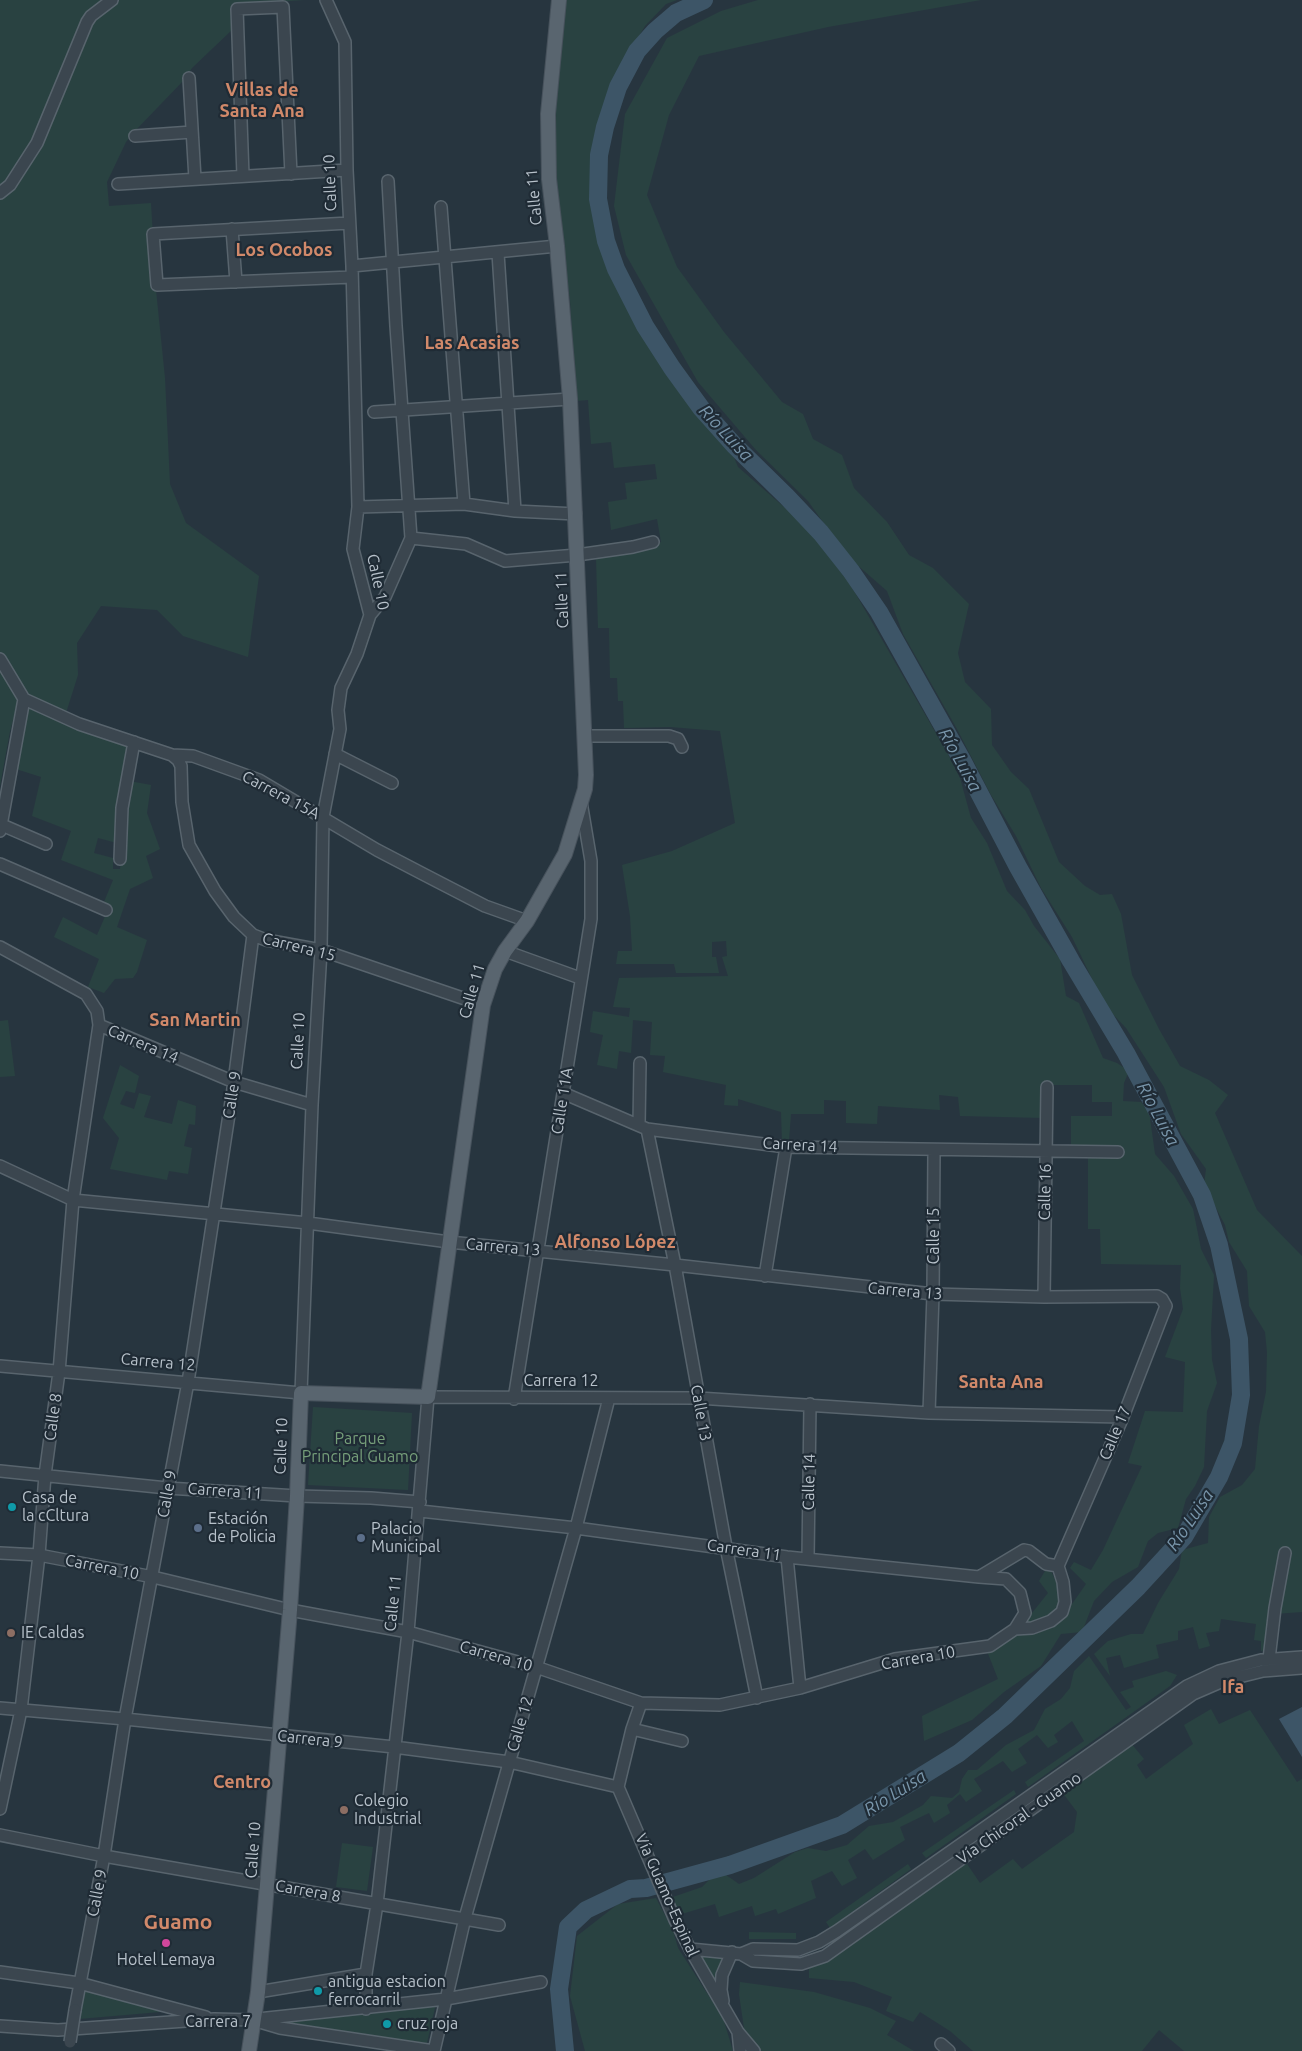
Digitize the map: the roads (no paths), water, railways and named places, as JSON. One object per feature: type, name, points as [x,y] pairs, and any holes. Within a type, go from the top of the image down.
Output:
[{"type":"main road","name":"Calle 11","points":[[428,1397],[483,1005],[495,969],[505,951],[527,922],[564,854],[581,802],[586,775],[570,399],[557,246],[549,179],[548,114],[559,0]]},
{"type":"main road","name":"Carrera 12","points":[[301,1393],[428,1397]]},
{"type":"main road","name":"Calle 10","points":[[249,2051],[258,1992],[290,1610],[301,1393]]},
{"type":"street","points":[[0,193],[10,185],[37,144],[86,22],[90,16],[112,0]]},
{"type":"street","name":"Calle 10","points":[[301,1393],[312,1105],[321,950],[323,817],[340,729],[338,710],[341,688],[357,654],[370,615],[353,549],[358,507],[352,271],[347,170],[345,42],[326,0]]},
{"type":"street","points":[[243,176],[237,9],[283,7],[291,174]]},
{"type":"street","points":[[189,78],[195,179]]},
{"type":"street","points":[[135,136],[192,132]]},
{"type":"street","points":[[118,184],[347,170]]},
{"type":"street","points":[[370,615],[385,596],[411,538],[388,181]]},
{"type":"street","points":[[441,207],[464,504]]},
{"type":"street","points":[[349,223],[153,234],[157,285],[236,282],[352,271],[392,262],[557,246]]},
{"type":"street","points":[[232,229],[236,282]]},
{"type":"street","points":[[498,253],[515,511]]},
{"type":"street","points":[[374,412],[570,399]]},
{"type":"street","points":[[358,507],[464,504],[515,511],[576,514]]},
{"type":"street","points":[[411,538],[466,544],[506,561],[577,555],[633,547],[652,542]]},
{"type":"street","points":[[0,659],[24,699],[1,828],[46,844]]},
{"type":"street","name":"Carrera 15A","points":[[24,699],[78,724],[172,755],[193,756],[259,780],[377,850],[485,906],[527,922]]},
{"type":"street","points":[[584,736],[669,736],[678,739],[682,747]]},
{"type":"street","points":[[120,859],[122,808],[134,742]]},
{"type":"street","points":[[335,754],[392,783]]},
{"type":"street","name":"Carrera 15","points":[[172,755],[181,766],[182,802],[189,845],[215,891],[234,917],[253,936],[321,950],[483,1005]]},
{"type":"street","name":"Calle 11A","points":[[514,1399],[590,919],[592,891],[590,861],[581,802]]},
{"type":"street","points":[[0,864],[106,910]]},
{"type":"street","name":"Calle 9","points":[[69,2046],[79,1983],[104,1856],[125,1719],[188,1382],[234,1082],[253,936]]},
{"type":"street","name":"Carrera 14","points":[[0,946],[86,994],[97,1011],[99,1025],[234,1082],[312,1105]]},
{"type":"street","points":[[505,951],[580,978]]},
{"type":"street","name":"Calle 8","points":[[0,1809],[21,1710],[39,1555],[45,1475],[59,1372],[73,1200],[99,1025]]},
{"type":"street","name":"Calle 13","points":[[640,1063],[643,1127],[675,1265],[726,1547],[757,1698]]},
{"type":"street","name":"Calle 16","points":[[1044,1297],[1047,1087]]},
{"type":"street","name":"Carrera 14","points":[[563,1093],[643,1127],[786,1147],[1046,1152]]},
{"type":"street","points":[[764,1276],[786,1147]]},
{"type":"street","name":"Calle 15","points":[[929,1412],[933,1294],[934,1150]]},
{"type":"street","points":[[1046,1152],[1118,1152]]},
{"type":"street","name":"Carrera 13","points":[[0,1166],[73,1200],[213,1215],[308,1222],[449,1242],[933,1294],[1044,1297],[1157,1296],[1162,1299]]},
{"type":"street","name":"Calle 17","points":[[1058,1566],[1123,1417],[1166,1306],[1162,1299]]},
{"type":"street","name":"Carrera 12","points":[[0,1366],[301,1393]]},
{"type":"street","name":"Carrera 12","points":[[428,1397],[514,1399],[698,1398],[929,1412],[1123,1417]]},
{"type":"street","name":"Calle 11","points":[[366,2009],[366,1974],[377,1904],[408,1632],[428,1397]]},
{"type":"street","name":"Calle 12","points":[[434,2051],[465,1918],[576,1528],[609,1398]]},
{"type":"street","name":"Calle 14","points":[[808,1559],[810,1404]]},
{"type":"street","name":"Carrera 11","points":[[0,1471],[167,1488],[297,1496],[371,1498],[787,1557],[1006,1579],[1020,1593],[1025,1613],[1014,1629]]},
{"type":"street","points":[[979,1577],[1024,1550],[1029,1551],[1046,1564],[1058,1566],[1063,1582],[1065,1602],[1062,1612],[1051,1621],[1032,1628],[1014,1629]]},
{"type":"street","name":"Carrera 10","points":[[0,1553],[39,1555],[153,1577],[290,1610],[408,1632],[536,1667],[641,1703],[720,1705],[757,1698],[800,1688],[896,1658],[990,1646],[1014,1629]]},
{"type":"street","points":[[1264,1663],[1286,1554]]},
{"type":"street","points":[[787,1557],[800,1688]]},
{"type":"street","name":"Vía Chicoral - Guamo","points":[[736,1953],[753,1961],[801,1964],[814,1960],[845,1943],[1037,1806],[1110,1747],[1168,1706],[1187,1686],[1219,1671],[1302,1657]]},
{"type":"street","name":"Vía Chicoral - Guamo","points":[[1264,1663],[1302,1668]]},
{"type":"street","points":[[618,1787],[632,1729],[641,1703]]},
{"type":"street","name":"Carrera 9","points":[[0,1708],[394,1747],[509,1762],[618,1787]]},
{"type":"street","points":[[632,1729],[682,1741]]},
{"type":"street","name":"Vía Chicoral - Guamo","points":[[690,1949],[736,1953],[752,1949],[798,1950],[819,1942],[1030,1796],[1110,1747]]},
{"type":"street","name":"Vía Guamo-Espinal","points":[[618,1787],[675,1920],[738,2032],[754,2051]]},
{"type":"street","points":[[1030,1796],[1037,1806]]},
{"type":"street","name":"Carrera 8","points":[[0,1835],[104,1856],[499,1925]]},
{"type":"street","points":[[930,1866],[938,1877]]},
{"type":"street","points":[[724,2005],[721,1990],[722,1975],[736,1953]]},
{"type":"street","points":[[0,1972],[79,1983],[214,2020]]},
{"type":"street","points":[[258,1992],[366,1974]]},
{"type":"street","points":[[253,2020],[446,1999],[542,1982]]},
{"type":"street","name":"Carrera 7","points":[[0,2026],[58,2030],[214,2020],[253,2020],[280,2028],[434,2051]]},
{"type":"street","points":[[738,2032],[740,2051]]},
{"type":"water","points":[[1302,1707],[1302,1757],[1279,1719]]},
{"type":"waterway","name":"Río Luisa","points":[[565,2051],[559,1989],[568,1927],[586,1910],[630,1889],[646,1888],[730,1865],[842,1825],[959,1753],[1005,1716],[1138,1587],[1184,1537],[1219,1477],[1233,1443],[1241,1395],[1239,1339],[1219,1245],[1202,1195],[1126,1053],[1018,867],[962,760],[879,612],[851,571],[821,533],[734,445],[701,408],[645,326],[616,269],[606,241],[598,199],[599,155],[605,127],[618,87],[637,51],[655,31],[676,13],[704,0]]},
{"type":"place","name":"Casa de la cCltura","points":[[12,1507]]},
{"type":"place","name":"Estación de Policia","points":[[198,1528]]},
{"type":"place","name":"Palacio Municipal","points":[[361,1538]]},
{"type":"place","name":"IE Caldas","points":[[11,1633]]},
{"type":"place","name":"Colegio Industrial","points":[[344,1810]]},
{"type":"place","name":"Hotel Lemaya","points":[[166,1943]]},
{"type":"place","name":"antigua estacion ferrocarril","points":[[318,1991]]},
{"type":"place","name":"cruz roja","points":[[387,2024]]},
{"type":"district","name":"Villas de Santa Ana","points":[[262,100]]},
{"type":"district","name":"Los Ocobos","points":[[284,250]]},
{"type":"district","name":"Las Acasias","points":[[472,343]]},
{"type":"district","name":"San Martin","points":[[195,1020]]},
{"type":"district","name":"Alfonso López","points":[[615,1242]]},
{"type":"district","name":"Santa Ana","points":[[1001,1382]]},
{"type":"district","name":"Ifa","points":[[1233,1687]]},
{"type":"district","name":"Centro","points":[[242,1782]]},
{"type":"district","name":"Guamo","points":[[178,1922]]},
{"type":"park label","name":"Parque Principal Guamo","points":[[360,1448]]}]
